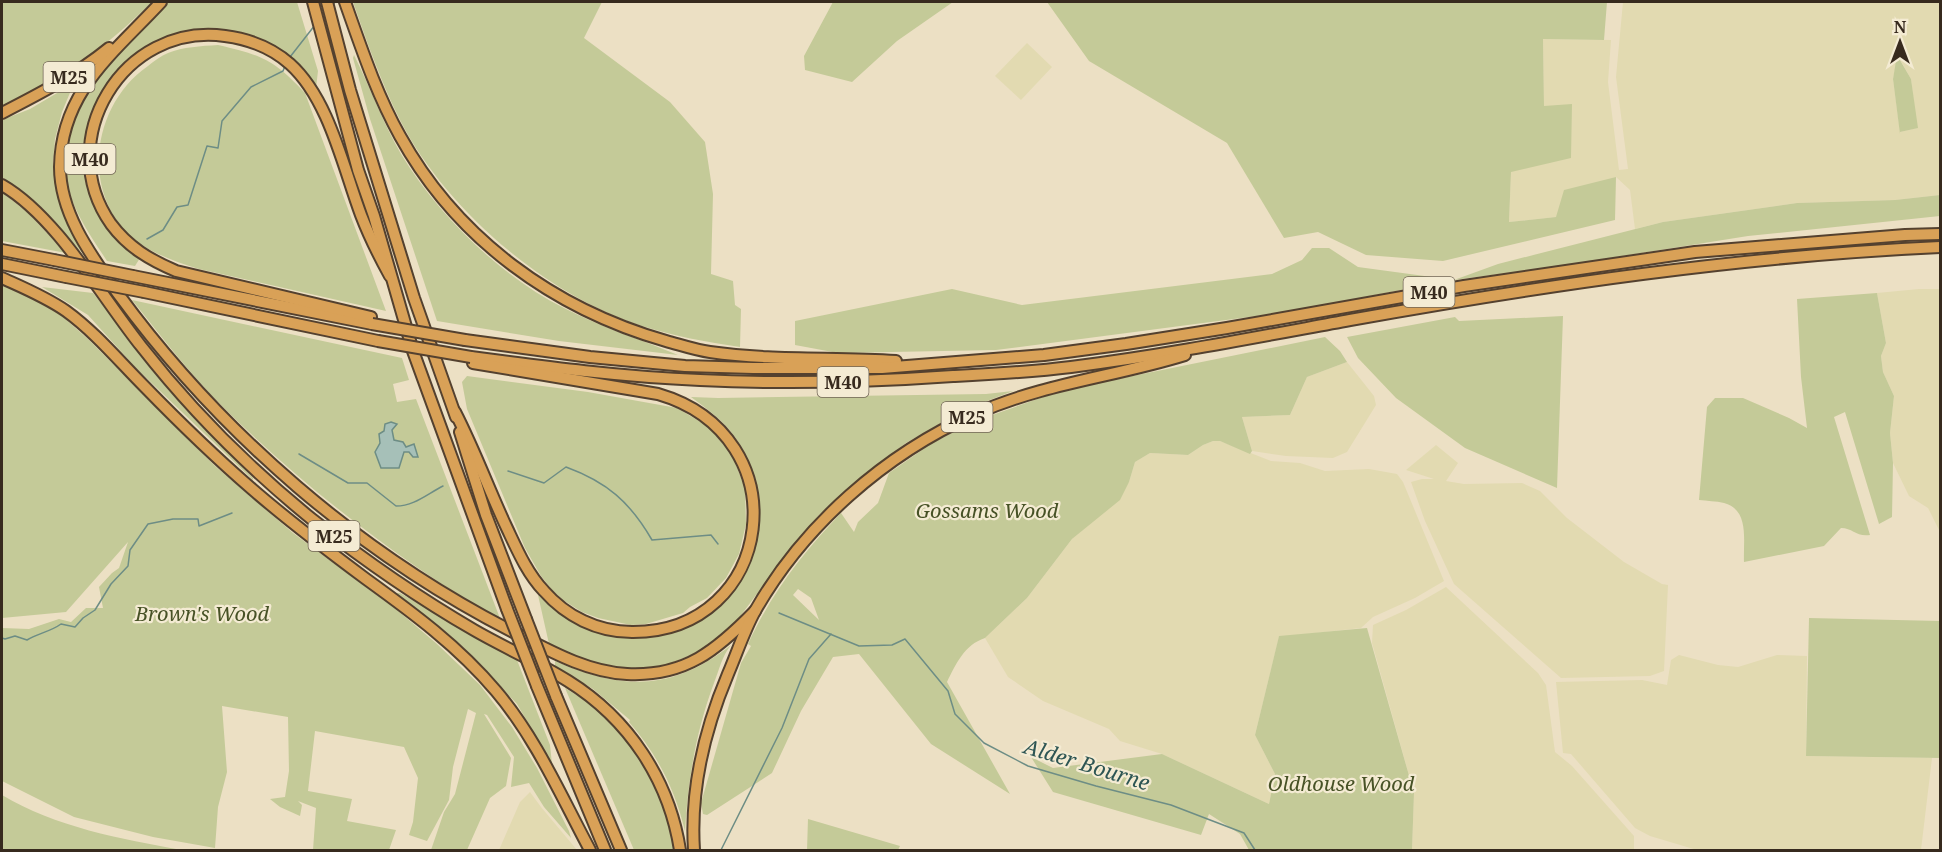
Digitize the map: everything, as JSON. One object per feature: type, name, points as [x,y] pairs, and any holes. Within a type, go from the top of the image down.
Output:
[{"type":"highway","name":"M25","points":[[161,2],[97,69],[81,90],[73,108],[61,149],[60,172],[64,197],[83,240],[128,307],[182,373],[228,422],[324,509],[437,589],[511,632],[588,666],[635,674],[657,672],[683,665],[716,649],[755,611],[801,545],[828,516],[893,460],[929,437],[974,414],[1022,395],[1170,360],[1214,346]]},
{"type":"highway","points":[[313,2],[358,170],[374,216],[413,351],[507,609],[605,850]]},
{"type":"highway","points":[[327,2],[350,90],[414,298],[455,412],[486,515],[555,696],[621,850]]},
{"type":"highway","name":"M40","points":[[345,2],[367,64],[386,108],[407,148],[432,185],[485,243],[548,290],[618,325],[655,338],[709,352],[783,358],[887,360],[933,364]]},
{"type":"highway","name":"M25","points":[[2,113],[41,94],[80,70],[131,33]]},
{"type":"highway","name":"M40","points":[[390,276],[362,218],[319,104],[290,64],[274,53],[236,37],[204,34],[191,36],[174,40],[147,52],[120,75],[111,87],[95,119],[91,142],[90,167],[96,192],[105,214],[129,243],[153,261],[176,271],[423,332],[590,357],[696,366],[847,368],[1044,355],[1238,326],[1464,286],[1695,252],[1941,234]]},
{"type":"highway","name":"M25","points":[[2,185],[26,203],[56,234],[165,375],[212,427],[278,491],[379,570],[475,630],[569,682],[611,714],[638,745],[657,777],[676,825],[680,850]]},
{"type":"highway","name":"M40","points":[[1905,235],[1941,228]]},
{"type":"highway","name":"M40","points":[[472,360],[674,379],[815,382],[896,380],[1069,367],[1214,346],[1349,320],[1645,273],[1734,262],[1941,247]]},
{"type":"highway","name":"M40","points":[[2,250],[372,320]]},
{"type":"highway","name":"M40","points":[[2,264],[472,360],[658,394],[685,404],[709,419],[724,433],[745,468],[754,510],[753,527],[748,551],[739,570],[729,586],[711,604],[692,618],[668,628],[643,632],[616,631],[592,625],[570,614],[543,591],[524,564],[455,412]]},
{"type":"highway","points":[[2,278],[66,311],[91,332],[193,435],[251,488],[319,544],[418,616],[462,655],[496,691],[521,724],[590,850]]},
{"type":"highway","name":"M25","points":[[694,850],[696,781],[706,731],[755,611]]},
{"type":"shaded area","points":[[1623,2],[1940,2],[1940,195],[1895,200],[1797,203],[1663,222],[1635,229],[1630,190],[1616,177],[1556,217],[1509,222],[1511,172],[1544,106],[1543,39],[1611,40],[1608,82],[1619,170],[1628,169],[1616,77]],"holes":[[[1898,56],[1911,79],[1917,128],[1900,132],[1893,79]]]},
{"type":"shaded area","points":[[1027,43],[1052,67],[1021,100],[995,76]]},
{"type":"shaded area","points":[[1940,289],[1940,532],[1928,508],[1909,496],[1893,463],[1890,433],[1894,396],[1883,372],[1881,356],[1886,343],[1877,293]]},
{"type":"shaded area","points":[[1347,362],[1374,396],[1376,405],[1347,452],[1333,458],[1286,456],[1252,451],[1242,417],[1290,415],[1307,377]]},
{"type":"shaded area","points":[[1213,441],[1220,441],[1271,461],[1300,463],[1325,471],[1369,469],[1397,474],[1403,482],[1444,581],[1415,598],[1373,617],[1361,628],[1279,637],[1255,735],[1275,774],[1269,804],[1162,754],[1120,741],[1109,729],[1043,701],[1008,677],[985,638],[1027,598],[1072,539],[1094,520],[1129,482],[1135,462],[1150,453],[1188,455]]},
{"type":"shaded area","points":[[1436,445],[1458,463],[1446,481],[1464,484],[1522,483],[1540,491],[1567,518],[1624,562],[1662,584],[1668,585],[1664,671],[1650,676],[1561,678],[1454,584],[1425,521],[1411,482],[1434,479],[1406,470]]},
{"type":"shaded area","points":[[1446,587],[1538,673],[1546,685],[1555,752],[1572,766],[1634,836],[1634,850],[1412,850],[1414,793],[1372,643],[1373,625],[1406,610]]},
{"type":"shaded area","points":[[1679,655],[1718,665],[1738,667],[1777,655],[1807,656],[1806,756],[1932,758],[1921,850],[1697,850],[1650,836],[1635,828],[1571,754],[1563,753],[1556,682],[1642,680],[1667,685],[1671,660]]},
{"type":"shaded area","points":[[530,792],[577,850],[499,850],[520,802]]},
{"type":"green space","points":[[2,2],[152,2],[82,62],[44,86],[2,107]]},
{"type":"green space","points":[[168,2],[297,2],[318,71],[316,88],[295,63],[281,51],[261,40],[239,33],[217,30],[194,31],[165,38],[140,52],[119,70],[103,92],[92,118],[86,145],[87,174],[98,211],[113,233],[140,258],[135,266],[107,261],[82,222],[71,197],[66,158],[68,138],[81,102],[102,69]]},
{"type":"green space","points":[[353,2],[602,2],[584,38],[670,102],[705,142],[713,194],[711,274],[733,281],[735,305],[741,309],[740,347],[666,333],[606,312],[570,294],[502,245],[443,186],[419,153],[387,91]]},
{"type":"green space","points":[[833,2],[953,2],[897,41],[852,82],[805,70],[804,56]]},
{"type":"green space","points":[[1047,2],[1607,2],[1604,40],[1543,39],[1544,106],[1572,104],[1571,158],[1511,172],[1509,222],[1556,217],[1564,190],[1616,177],[1615,220],[1443,261],[1366,255],[1318,232],[1284,238],[1227,143],[1089,61]]},
{"type":"green space","points":[[218,45],[266,60],[285,73],[305,93],[386,311],[180,263],[153,252],[137,241],[129,235],[114,215],[104,194],[99,170],[100,146],[105,123],[115,101],[130,82],[163,56],[186,48]]},
{"type":"green space","points":[[354,55],[401,154],[433,199],[472,242],[540,295],[578,315],[678,355],[559,341],[437,321],[370,119]]},
{"type":"green space","points":[[1897,55],[1911,79],[1918,128],[1900,132],[1900,134],[1893,79]]},
{"type":"green space","points":[[74,83],[62,112],[55,139],[53,162],[62,209],[86,257],[40,206],[2,177],[2,120],[30,109]]},
{"type":"green space","points":[[2,192],[28,213],[66,253],[2,241]]},
{"type":"green space","points":[[1940,195],[1940,216],[1748,236],[1560,266],[1454,280],[1498,264],[1663,222],[1797,203],[1895,200]]},
{"type":"green space","points":[[1312,248],[1329,248],[1358,267],[1454,280],[1280,313],[996,350],[838,353],[795,345],[795,321],[952,289],[1022,305],[1272,274],[1302,260]]},
{"type":"green space","name":"Brown's Wood","points":[[2,285],[35,299],[62,316],[215,466],[293,533],[397,610],[480,685],[512,727],[537,768],[571,838],[544,807],[529,783],[511,787],[514,757],[487,715],[484,714],[511,758],[506,786],[490,798],[467,850],[431,850],[444,812],[455,794],[476,713],[468,709],[453,767],[449,800],[427,841],[409,835],[413,822],[418,778],[404,747],[315,731],[308,791],[352,799],[347,821],[396,830],[389,850],[313,850],[316,808],[298,801],[302,805],[300,816],[280,807],[270,799],[285,797],[289,771],[288,717],[222,706],[227,772],[218,807],[215,848],[153,837],[74,817],[2,781],[2,628],[29,629],[59,619],[71,622],[86,608],[103,608],[99,587],[119,568],[128,542],[66,612],[2,618]]},
{"type":"green space","points":[[42,287],[93,293],[182,404],[253,480],[136,368],[88,315]]},
{"type":"green space","points":[[1877,293],[1886,343],[1881,356],[1883,372],[1894,396],[1890,433],[1893,463],[1892,517],[1879,524],[1845,412],[1834,417],[1870,535],[1861,535],[1841,528],[1824,546],[1744,562],[1743,527],[1738,512],[1724,503],[1699,500],[1707,407],[1715,398],[1743,398],[1807,428],[1801,377],[1797,299]]},
{"type":"green space","points":[[132,300],[402,358],[409,380],[393,384],[397,402],[416,399],[501,621],[391,549],[288,467],[223,407],[176,355]]},
{"type":"green space","points":[[1563,316],[1557,488],[1465,448],[1396,398],[1358,358],[1347,337],[1455,317],[1459,321]]},
{"type":"green space","name":"Gossams Wood","points":[[1325,337],[1340,351],[1347,362],[1307,377],[1290,415],[1242,417],[1252,451],[1250,454],[1220,441],[1213,441],[1188,455],[1150,453],[1135,462],[1120,500],[1072,539],[1027,598],[985,638],[971,645],[961,656],[947,682],[1010,794],[931,744],[859,654],[833,657],[801,711],[772,773],[707,815],[703,814],[701,803],[741,663],[751,646],[748,644],[767,607],[801,559],[827,528],[841,513],[854,532],[858,522],[878,503],[889,473],[932,443],[978,420],[1046,396],[1088,385]],"holes":[[[798,589],[811,598],[819,620],[793,595]]]},
{"type":"green space","points":[[467,376],[588,392],[677,408],[709,427],[732,455],[745,488],[746,524],[739,554],[726,578],[707,598],[683,613],[646,624],[631,625],[598,618],[582,612],[563,600],[541,576],[525,548],[467,409],[462,382]]},
{"type":"green space","points":[[1013,391],[964,410],[906,443],[851,486],[819,515],[788,552],[763,591],[756,595],[733,626],[699,653],[669,664],[638,670],[586,661],[549,644],[538,595],[563,615],[602,634],[652,636],[688,624],[717,604],[740,577],[754,544],[759,509],[753,473],[731,431],[691,397],[986,394]]},
{"type":"green space","points":[[394,593],[400,593],[517,660],[550,745],[552,764],[517,704],[464,648],[439,626]]},
{"type":"green space","points":[[1809,618],[1940,621],[1940,758],[1806,756]]},
{"type":"green space","name":"Oldhouse Wood","points":[[1367,628],[1414,793],[1412,850],[1249,850],[1240,834],[1209,814],[1201,835],[1053,792],[1031,757],[1053,768],[1162,754],[1269,804],[1275,774],[1255,735],[1279,636]]},
{"type":"green space","points":[[731,645],[719,668],[698,737],[688,793],[685,831],[664,773],[629,722],[630,720],[593,689],[555,666],[555,661],[602,677],[646,682],[688,671]]},
{"type":"green space","points":[[565,688],[591,704],[606,717],[642,758],[670,820],[675,850],[634,850]]},
{"type":"green space","points":[[2,795],[66,824],[182,850],[2,850]]},
{"type":"green space","points":[[808,819],[900,846],[898,850],[807,850]]},
{"type":"water","points":[[391,422],[397,424],[392,430],[394,440],[403,442],[406,447],[414,444],[418,457],[404,452],[399,468],[381,468],[375,452],[380,443],[379,434],[384,431],[385,424]]},
{"type":"waterway","points":[[332,6],[335,2]]},
{"type":"waterway","points":[[290,57],[315,25]]},
{"type":"waterway","points":[[147,239],[163,230],[177,207],[188,205],[207,146],[218,148],[222,121],[251,87],[283,71],[285,66]]},
{"type":"waterway","name":"Alder Bourne","points":[[299,454],[348,483],[367,483],[396,506],[415,502],[443,486]]},
{"type":"waterway","name":"Alder Bourne","points":[[508,471],[544,483],[566,467],[594,479],[616,495],[635,515],[652,540],[711,535],[718,544]]},
{"type":"waterway","name":"Alder Bourne","points":[[2,638],[15,636],[27,640],[61,624],[75,627],[95,610],[111,584],[128,566],[130,550],[148,524],[173,519],[198,519],[199,526],[232,513]]},
{"type":"waterway","name":"Alder Bourne","points":[[779,613],[859,646],[892,645],[905,639],[948,691],[955,714],[984,743],[1028,766],[1171,805],[1244,833],[1255,850]]},
{"type":"waterway","points":[[721,850],[782,728],[809,659],[831,634]]}]
